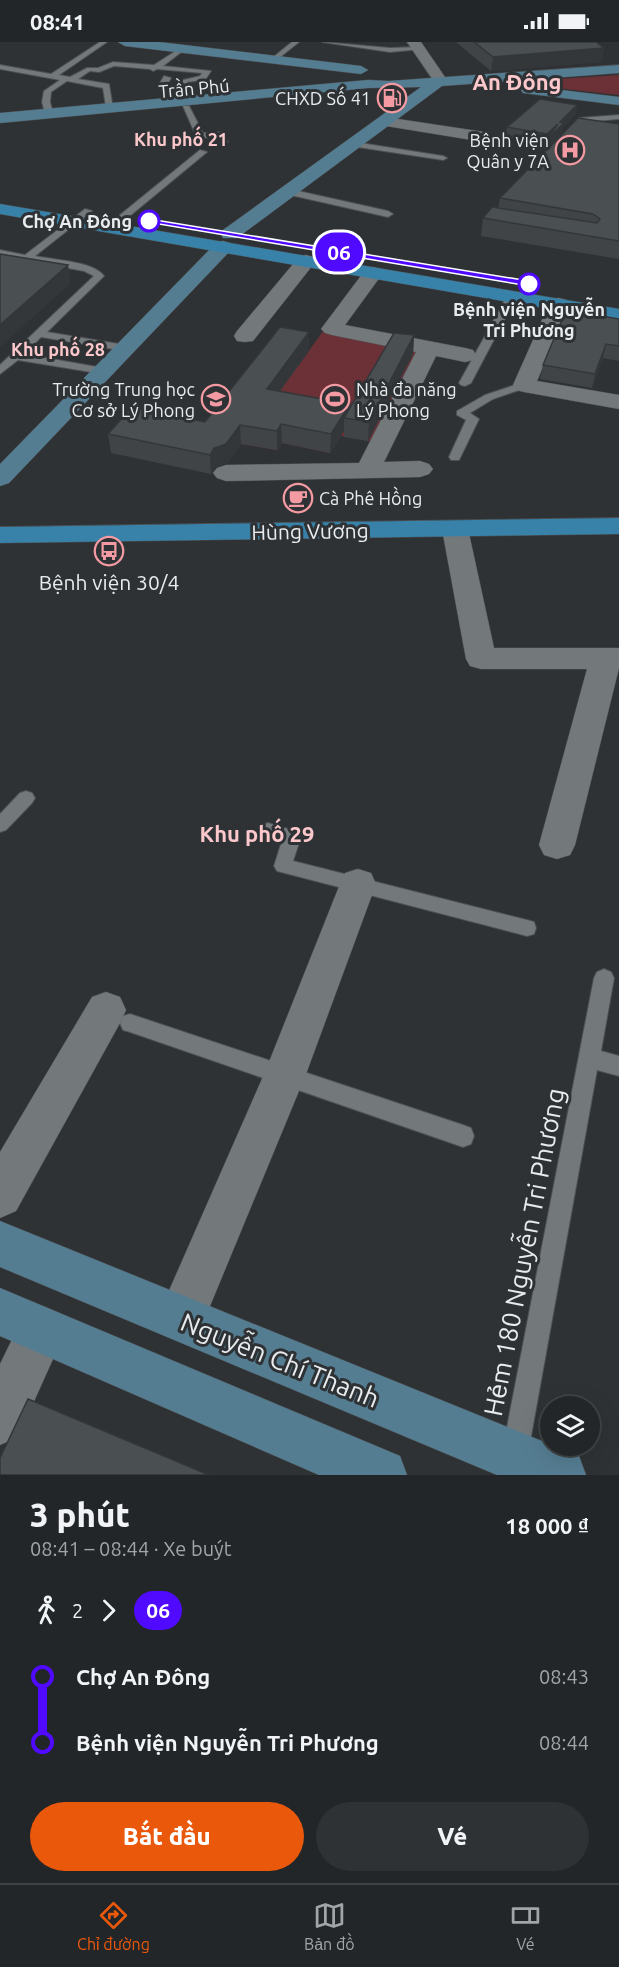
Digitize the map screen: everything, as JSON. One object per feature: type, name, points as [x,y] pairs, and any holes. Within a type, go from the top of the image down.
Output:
[{"type":"main road","points":[[128,42],[619,101]]},
{"type":"main road","points":[[0,478],[227,241],[440,80],[617,63]]},
{"type":"main road","name":"Trần Phú","points":[[0,125],[110,107],[386,88],[440,80]]},
{"type":"main road","name":"Trần Phú","points":[[0,118],[50,116],[184,103]]},
{"type":"main road","points":[[0,196],[81,216],[311,255],[619,298]]},
{"type":"main road","points":[[0,209],[81,216],[123,216],[227,241]]},
{"type":"main road","points":[[311,255],[373,273],[619,315]]},
{"type":"main road","name":"Hùng Vương","points":[[0,535],[619,525]]},
{"type":"main road","name":"Nguyễn Chí Thanh","points":[[0,1244],[560,1475]]},
{"type":"main road","points":[[21,1321],[381,1475]]},
{"type":"street","points":[[417,45],[440,80]]},
{"type":"street","points":[[385,122],[484,137]]},
{"type":"street","points":[[245,336],[311,255]]},
{"type":"street","points":[[373,273],[332,329],[465,355]]},
{"type":"street","points":[[559,304],[524,384],[619,402]]},
{"type":"street","points":[[368,470],[429,348]]},
{"type":"street","points":[[226,473],[420,469]]},
{"type":"street","points":[[455,529],[481,659],[612,658],[557,845]]},
{"type":"street","points":[[181,1318],[285,1074],[358,884]]},
{"type":"street","points":[[0,1195],[118,1017]]},
{"type":"street","points":[[0,1419],[21,1321]]},
{"type":"lane","points":[[50,116],[46,102],[48,91],[104,42]]},
{"type":"lane","points":[[273,60],[296,42]]},
{"type":"lane","points":[[325,42],[390,50],[417,45]]},
{"type":"lane","points":[[147,74],[182,49]]},
{"type":"lane","points":[[2,67],[18,60]]},
{"type":"lane","points":[[50,84],[90,69],[99,70],[113,64],[207,70],[202,78],[183,81],[184,103]]},
{"type":"lane","points":[[2,67],[63,78],[99,81]]},
{"type":"lane","points":[[63,78],[77,68]]},
{"type":"lane","points":[[167,78],[164,83],[184,103],[200,136],[221,134],[225,140]]},
{"type":"lane","points":[[83,80],[106,86],[110,107]]},
{"type":"lane","points":[[386,88],[411,102]]},
{"type":"lane","points":[[559,144],[582,120],[619,117]]},
{"type":"lane","points":[[354,144],[443,158]]},
{"type":"lane","points":[[123,216],[203,153]]},
{"type":"lane","points":[[289,192],[388,214]]},
{"type":"lane","points":[[27,258],[81,216]]},
{"type":"lane","points":[[0,253],[91,269],[99,276],[0,371]]},
{"type":"lane","points":[[465,383],[512,296]]},
{"type":"lane","points":[[40,334],[125,348]]},
{"type":"lane","points":[[16,356],[103,371]]},
{"type":"lane","points":[[455,457],[473,419],[461,413],[489,397],[524,384]]},
{"type":"lane","points":[[0,825],[26,798]]},
{"type":"lane","points":[[268,830],[292,837],[283,866],[527,928]]},
{"type":"lane","name":"Hẻm 180 Nguyễn Tri Phương","points":[[514,1457],[604,978]]},
{"type":"lane","points":[[118,1017],[463,1136]]},
{"type":"lane","points":[[590,1058],[619,1066]]},
{"type":"shaded area","points":[[619,75],[619,95],[511,83],[511,82]]},
{"type":"shaded area","name":"Nhà đa năng Lý Phong","points":[[324,330],[422,350],[374,442],[341,436],[330,453],[282,443],[277,450],[241,444]]},
{"type":"building","points":[[474,42],[596,42],[604,48],[493,57]]},
{"type":"building","points":[[540,99],[577,105],[560,122],[564,123],[546,140],[558,124],[547,134],[507,127]]},
{"type":"building","points":[[578,118],[619,124],[619,241],[483,218],[492,207],[597,223],[600,219],[593,214],[500,198]]},
{"type":"building","points":[[0,254],[68,265],[0,325]]},
{"type":"building","points":[[566,310],[619,319],[619,346],[606,344],[595,374],[543,365]]},
{"type":"building","points":[[280,327],[309,332],[267,389],[350,404],[331,434],[281,424],[277,431],[240,425],[226,444],[214,448],[210,455],[108,434],[132,407],[205,422]]},
{"type":"building","points":[[394,333],[414,335],[369,422],[344,418]]},
{"type":"building","points":[[28,1399],[209,1475],[0,1475],[0,1458]]},
{"type":"bus line","name":"06","points":[[149,221],[529,284]]},
{"type":"place","name":"CHXD Số 41","points":[[392,98]]},
{"type":"place","name":"Bệnh viện Quân y 7A","points":[[570,150]]},
{"type":"place","name":"Chợ An Đông","points":[[149,221]]},
{"type":"place","name":"Bệnh viện Nguyễn Tri Phương","points":[[529,284]]},
{"type":"place","name":"Trường Trung học Cơ sở Lý Phong","points":[[216,399]]},
{"type":"place","name":"Nhà đa năng Lý Phong","points":[[335,399]]},
{"type":"place","name":"Cà Phê Hồng","points":[[298,498]]},
{"type":"place","name":"Bệnh viện 30/4","points":[[109,551]]},
{"type":"district","name":"An Đông","points":[[517,81]]},
{"type":"district","name":"Khu phố 21","points":[[181,139]]},
{"type":"district","name":"Khu phố 28","points":[[58,349]]},
{"type":"district","name":"Khu phố 29","points":[[257,833]]}]
